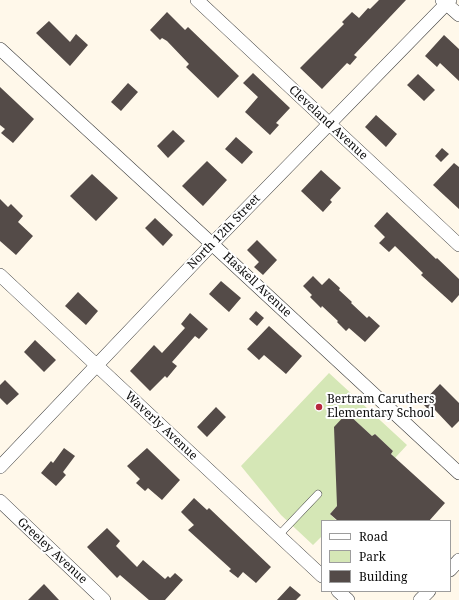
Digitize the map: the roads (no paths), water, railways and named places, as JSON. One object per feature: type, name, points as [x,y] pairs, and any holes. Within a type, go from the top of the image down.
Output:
[{"type":"street","name":"Cleveland Avenue","points":[[197,0],[459,245]]},
{"type":"street","name":"North 12th Street","points":[[0,466],[212,244],[330,125],[446,1]]},
{"type":"street","points":[[446,1],[459,15]]},
{"type":"street","name":"Haskell Avenue","points":[[0,49],[459,474]]},
{"type":"street","name":"Waverly Avenue","points":[[0,275],[321,575]]},
{"type":"street","name":"Greeley Avenue","points":[[0,501],[104,600]]},
{"type":"street","points":[[451,569],[459,560]]},
{"type":"street","points":[[339,592],[348,600]]},
{"type":"street","points":[[420,600],[428,592]]},
{"type":"lane","points":[[278,536],[318,494]]},
{"type":"place","name":"Bertram Caruthers Elementary School","points":[[319,407]]}]
